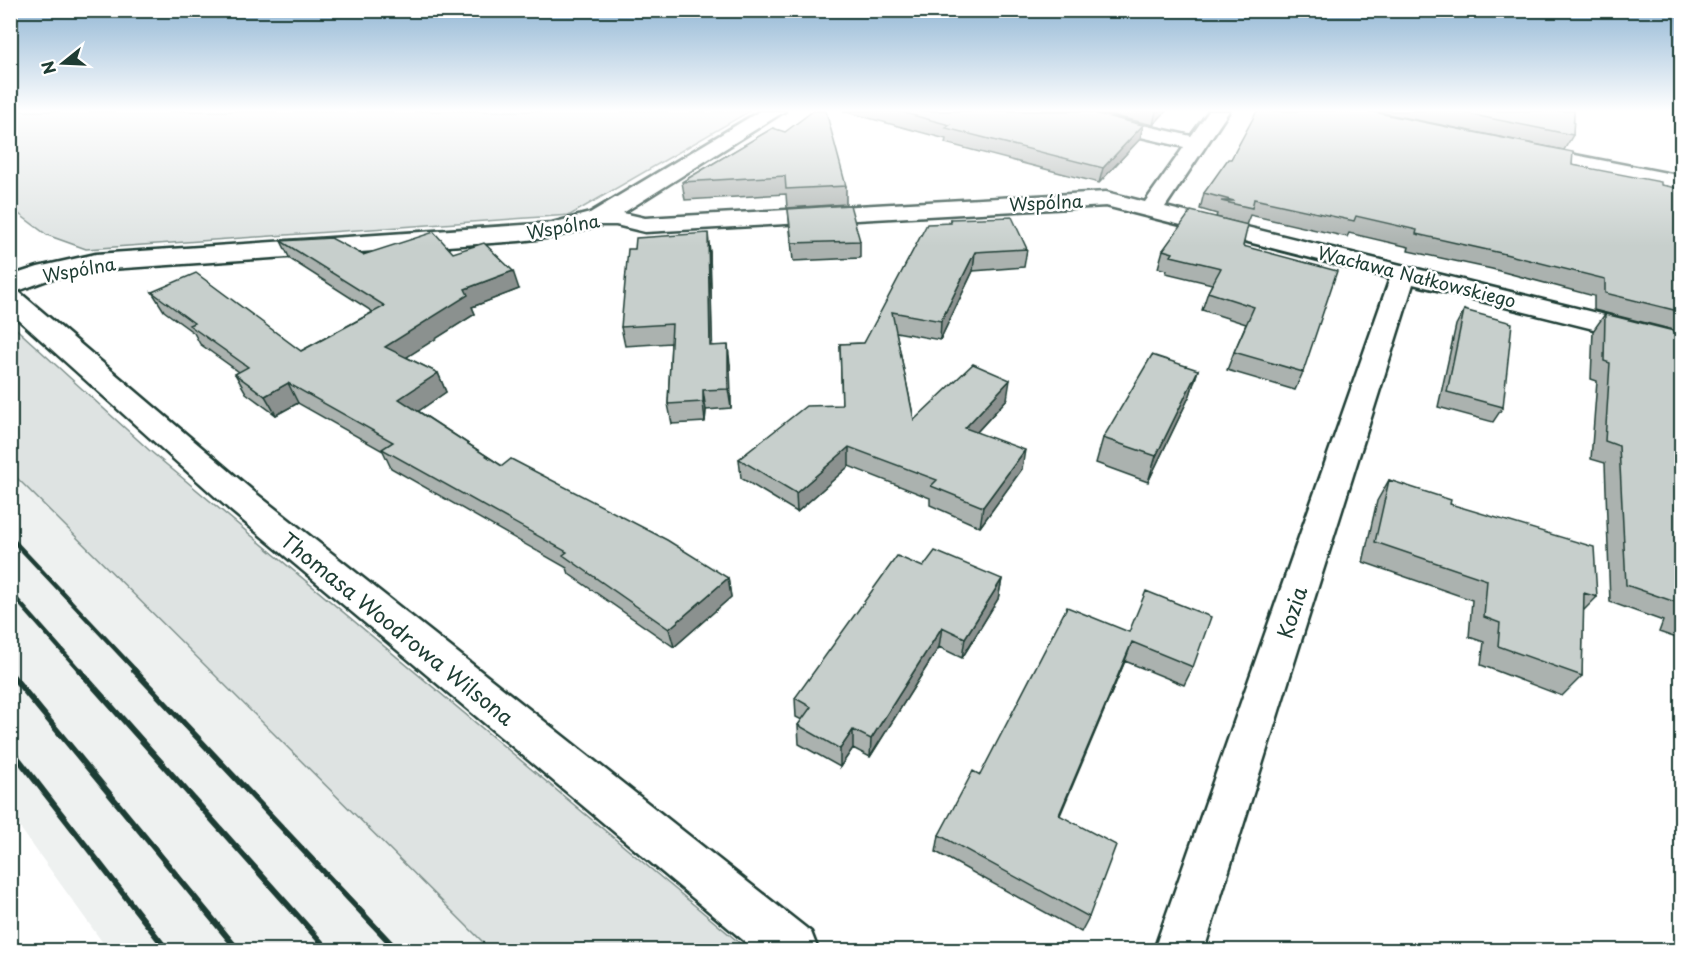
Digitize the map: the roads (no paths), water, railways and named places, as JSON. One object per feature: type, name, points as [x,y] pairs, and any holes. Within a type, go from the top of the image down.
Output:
[{"type":"street","points":[[598,218],[701,156]]},
{"type":"street","points":[[1152,209],[1189,156]]},
{"type":"street","points":[[1545,156],[1682,183]]},
{"type":"street","name":"Wspólna","points":[[10,285],[47,272],[96,262],[519,234],[553,230],[598,218],[616,218],[645,225],[1106,199],[1152,209]]},
{"type":"street","name":"Wacława Nałkowskiego","points":[[1152,209],[1682,343]]},
{"type":"street","name":"Kozia","points":[[1179,951],[1404,273]]},
{"type":"street","name":"Thomasa Woodrowa Wilsona","points":[[10,297],[242,500],[793,951]]},
{"type":"railway","points":[[10,537],[136,671]]},
{"type":"railway","points":[[10,592],[80,671]]},
{"type":"railway","points":[[79,670],[328,950]]},
{"type":"railway","points":[[134,670],[397,950]]},
{"type":"railway","points":[[10,673],[238,950]]},
{"type":"railway","points":[[10,748],[167,950]]}]
